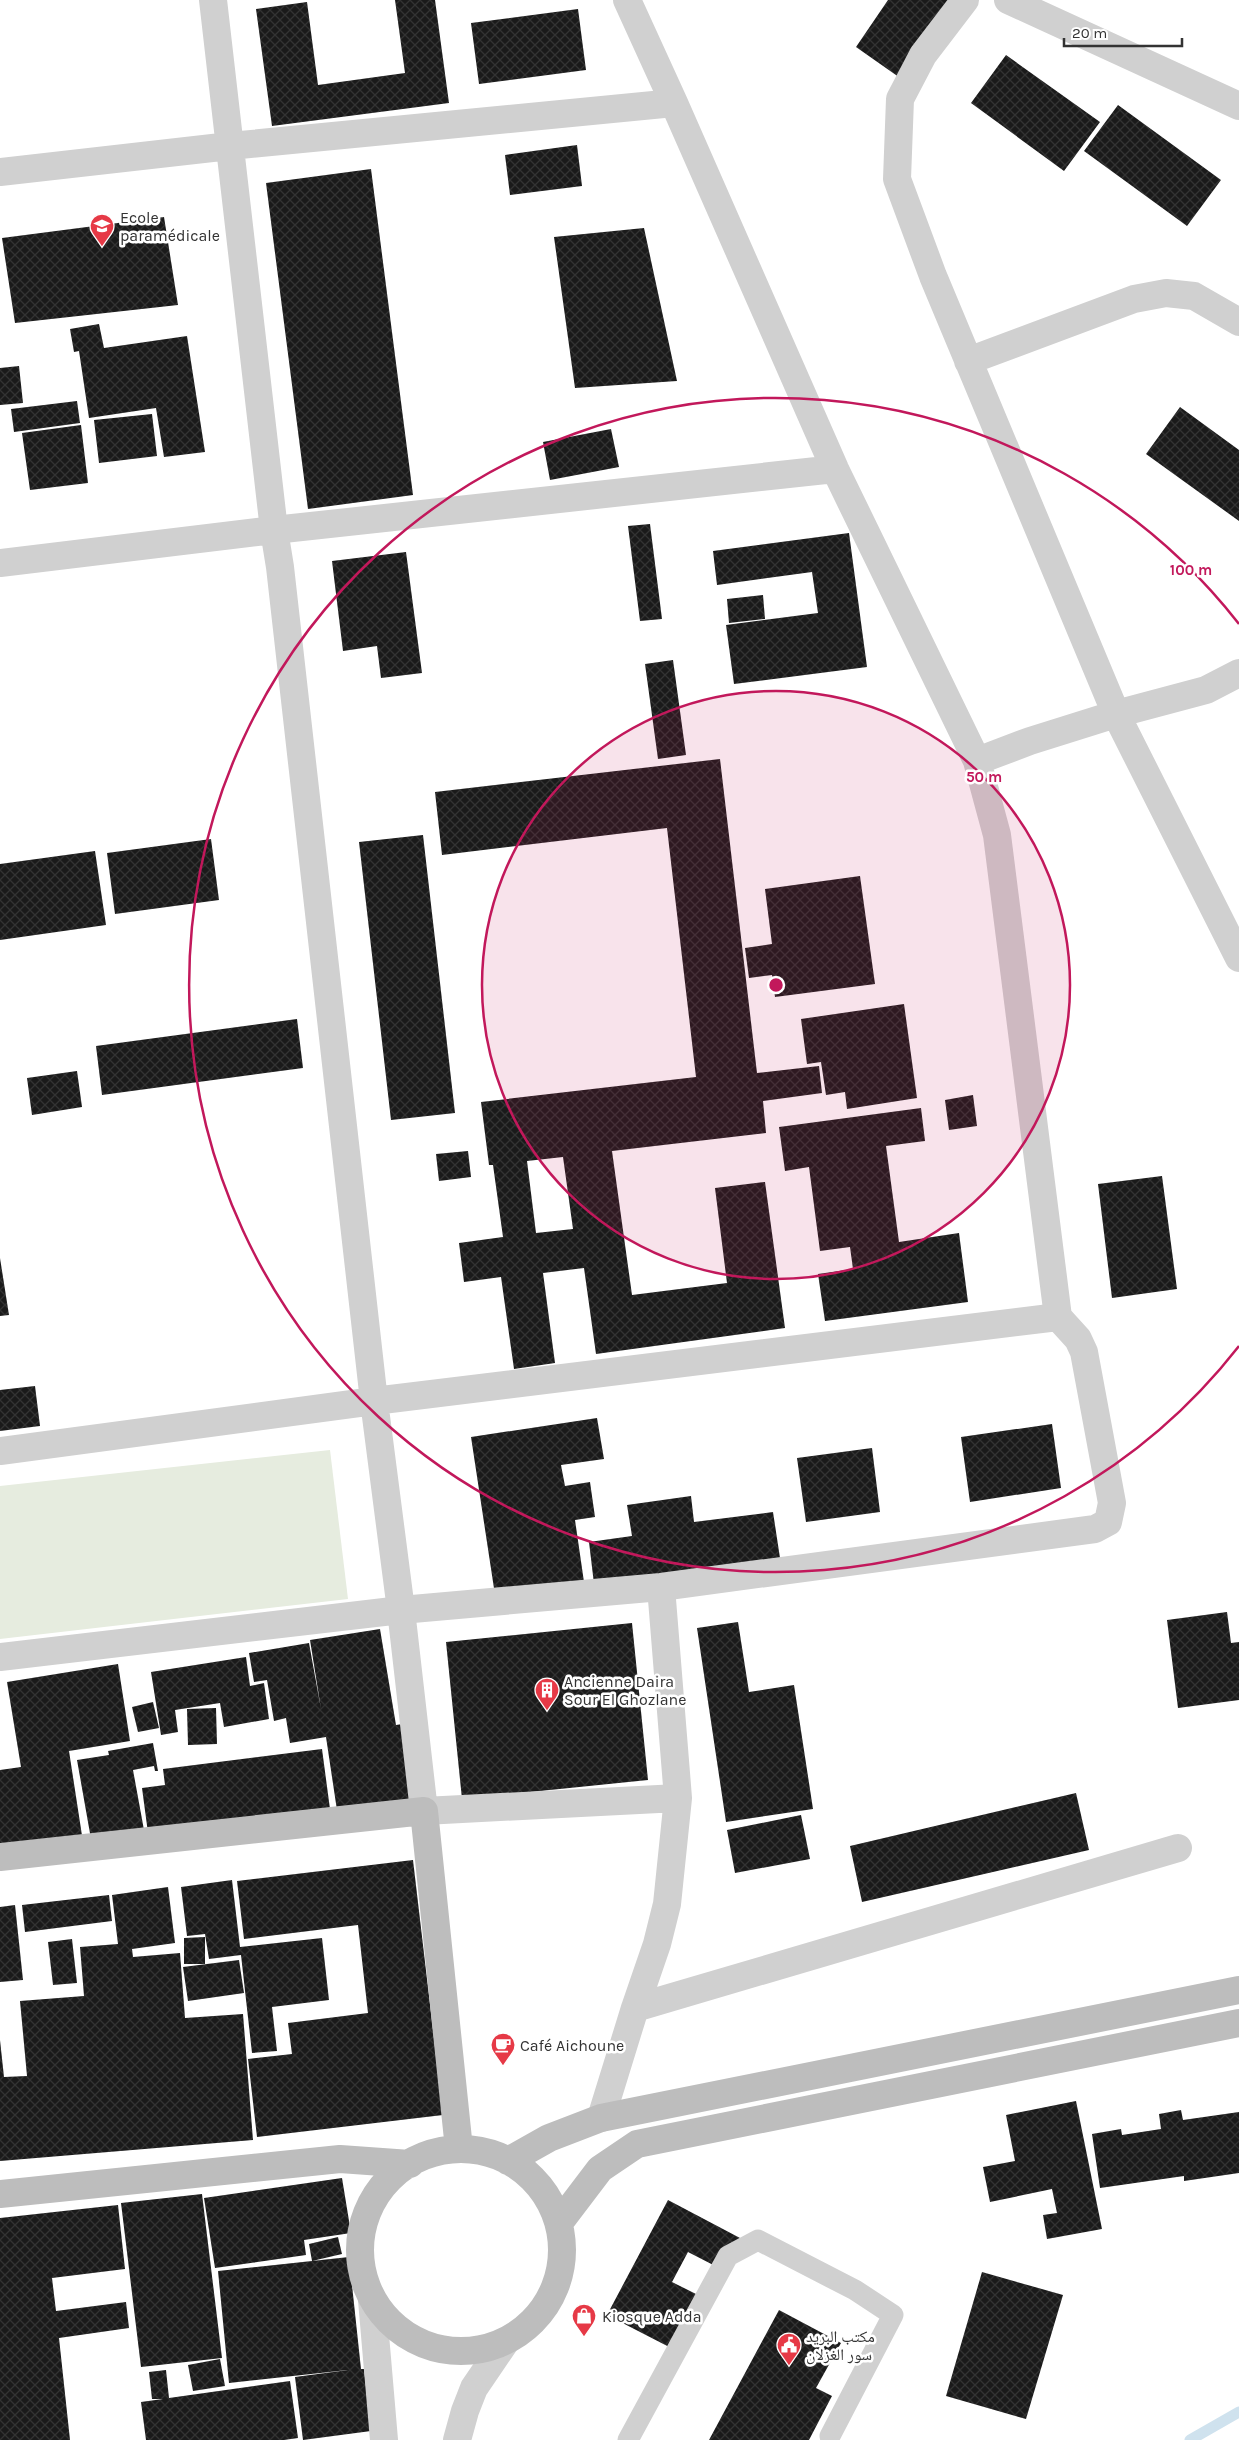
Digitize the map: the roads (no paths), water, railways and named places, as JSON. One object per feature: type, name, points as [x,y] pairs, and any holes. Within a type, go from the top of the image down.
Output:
[{"type":"main road","points":[[0,1857],[424,1811],[459,2148]]},
{"type":"main road","points":[[508,2161],[549,2138],[601,2118],[1239,1990]]},
{"type":"main road","points":[[559,2222],[600,2169],[637,2144],[1239,2022]]},
{"type":"main road","points":[[459,2148],[492,2153],[508,2161],[522,2168],[545,2192],[559,2222],[563,2257],[554,2291],[535,2320],[506,2341],[470,2352],[431,2348],[397,2329],[372,2300],[360,2267],[360,2232],[372,2199],[395,2173],[424,2155],[459,2148]]},
{"type":"main road","points":[[0,2194],[340,2159],[410,2164]]},
{"type":"street","points":[[213,0],[274,530],[280,567],[374,1401],[401,1610],[424,1811],[678,1798]]},
{"type":"street","points":[[0,1657],[401,1610],[661,1587],[1095,1528],[1108,1522],[1112,1503],[1084,1352],[1078,1339],[1058,1317],[997,835],[977,761],[835,469],[627,0]]},
{"type":"street","points":[[965,0],[923,55],[900,99],[897,179],[933,276],[1116,714],[1239,958]]},
{"type":"street","points":[[1008,0],[1239,106]]},
{"type":"street","points":[[0,172],[230,146],[674,103]]},
{"type":"street","points":[[968,361],[1134,299],[1166,293],[1194,296],[1239,322]]},
{"type":"street","points":[[0,563],[274,530],[835,469]]},
{"type":"street","points":[[977,761],[1030,741],[1116,714],[1206,690],[1239,673]]},
{"type":"street","points":[[1206,690],[1239,690]]},
{"type":"street","points":[[0,1451],[374,1401],[1058,1317]]},
{"type":"street","points":[[601,2118],[657,1944],[667,1904],[678,1798],[661,1587]]},
{"type":"street","points":[[635,2008],[1178,1848]]},
{"type":"street","points":[[372,2300],[384,2440]]},
{"type":"street","points":[[457,2440],[464,2411],[474,2388],[506,2341]]},
{"type":"lane","points":[[628,2440],[728,2256],[758,2240],[855,2290],[892,2316],[830,2436]]},
{"type":"waterway","points":[[1190,2440],[1239,2412]]},
{"type":"place","name":"Ecole paramédicale","points":[[102,247]]},
{"type":"place","name":"Ancienne Daira Sour El Ghozlane","points":[[547,1711]]},
{"type":"place","name":"Café Aichoune","points":[[503,2066]]},
{"type":"place","name":"Kiosque Adda","points":[[584,2337]]},
{"type":"place","name":"مكتب البريد سور الغزلان","points":[[789,2366]]}]
